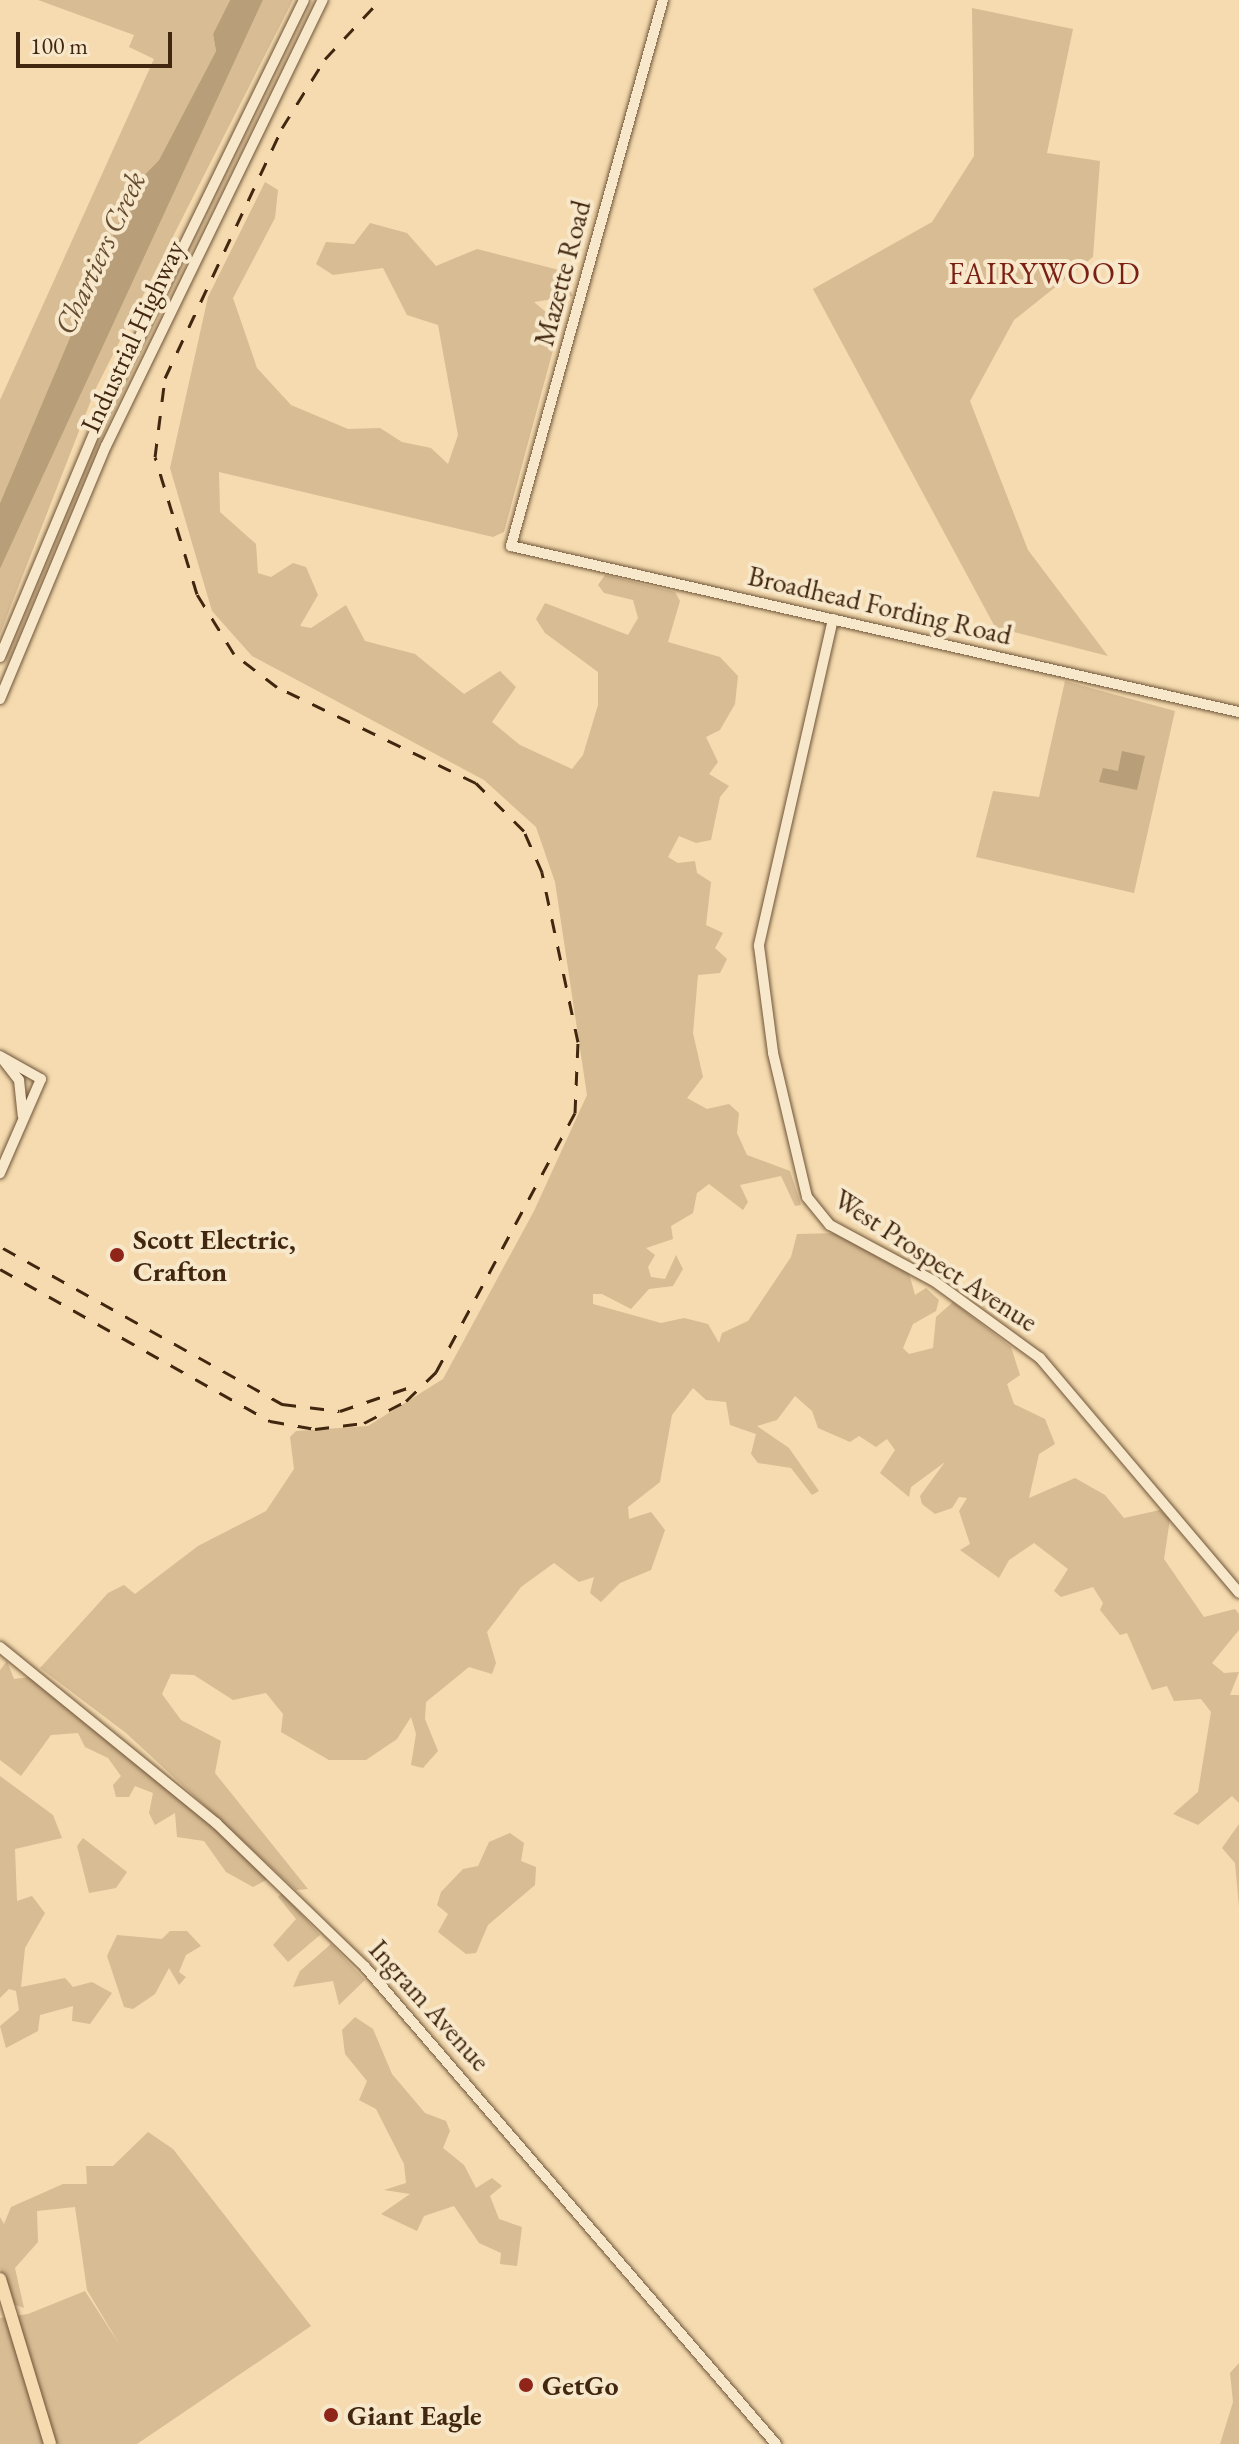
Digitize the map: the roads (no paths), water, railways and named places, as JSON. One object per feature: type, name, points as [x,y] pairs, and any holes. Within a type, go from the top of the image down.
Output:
[{"type":"main road","points":[[0,2279],[50,2444]]},
{"type":"street","name":"Industrial Highway","points":[[0,657],[103,412],[304,0]]},
{"type":"street","name":"Industrial Highway","points":[[0,699],[112,433],[323,0]]},
{"type":"street","name":"Mazette Road","points":[[511,546],[663,0]]},
{"type":"street","name":"Mazette Road","points":[[662,12],[670,0]]},
{"type":"street","name":"Broadhead Fording Road","points":[[511,546],[1239,712]]},
{"type":"street","name":"West Prospect Avenue","points":[[833,619],[759,946],[773,1053],[807,1197],[830,1225],[934,1281],[1040,1358],[1239,1593]]},
{"type":"street","points":[[0,1057],[41,1079],[0,1173]]},
{"type":"street","points":[[0,1057],[19,1080],[23,1120]]},
{"type":"street","name":"Ingram Avenue","points":[[0,1647],[206,1814],[376,1978],[776,2444]]},
{"type":"railway","points":[[0,1269],[270,1421],[315,1429],[364,1423],[406,1401],[436,1372],[575,1113],[578,1042],[542,872],[524,831],[476,783],[277,687],[234,654],[197,594],[155,457],[165,378],[282,128],[325,59],[380,0]]},
{"type":"railway","points":[[3,1248],[282,1404],[340,1411],[407,1388]]},
{"type":"place","name":"Scott Electric, Crafton","points":[[117,1255]]},
{"type":"place","name":"GetGo","points":[[526,2385]]},
{"type":"place","name":"Giant Eagle","points":[[331,2415]]},
{"type":"district","name":"FAIRYWOOD","points":[[1045,274]]},
{"type":"water label","name":"Chartiers Creek","points":[[100,253]]}]
